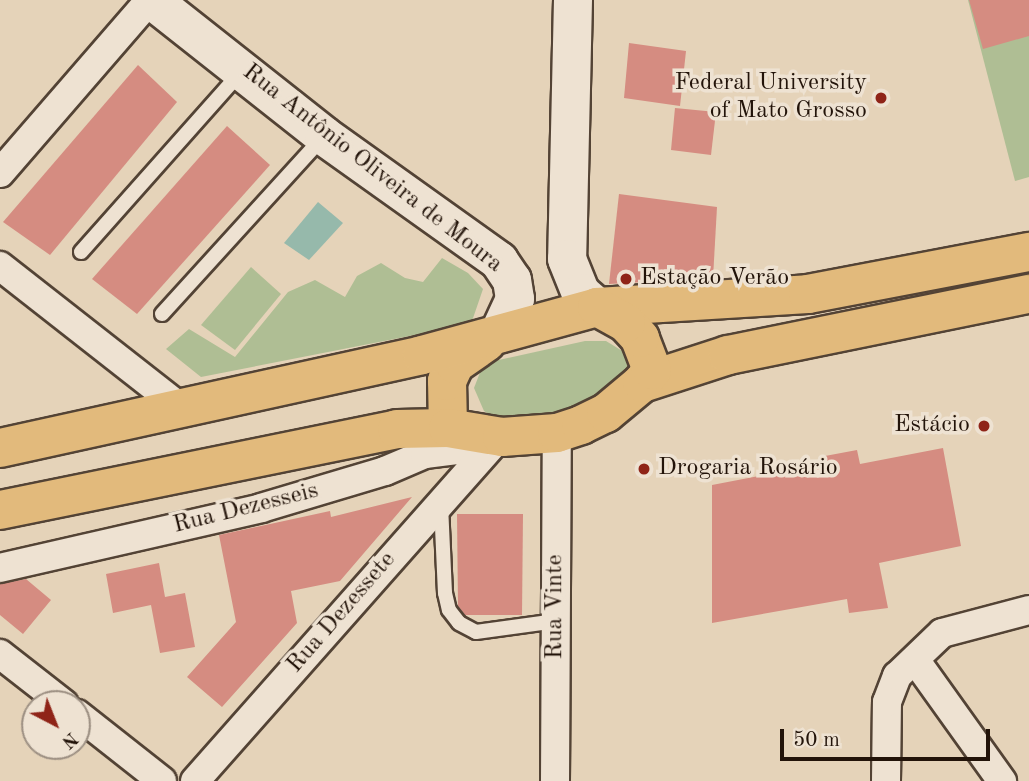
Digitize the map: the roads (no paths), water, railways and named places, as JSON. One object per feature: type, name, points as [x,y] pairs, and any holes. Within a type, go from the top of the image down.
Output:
[{"type":"main road","points":[[0,448],[422,355],[597,307],[808,294],[1029,252]]},
{"type":"main road","points":[[642,383],[728,355],[1029,294]]},
{"type":"main road","points":[[0,510],[397,429],[449,428],[495,441],[557,433],[606,413],[642,383],[652,370],[640,338],[625,323],[597,307]]},
{"type":"main road","points":[[449,428],[444,400],[455,364],[499,333]]},
{"type":"street","name":"Rua Antônio Oliveira de Moura","points":[[151,0],[244,69],[324,136],[499,261],[512,280],[514,299],[499,333]]},
{"type":"street","points":[[0,173],[151,0]]},
{"type":"street","points":[[573,0],[567,259],[582,293],[597,307]]},
{"type":"street","points":[[0,266],[181,408]]},
{"type":"street","name":"Rua Vinte","points":[[555,781],[557,433]]},
{"type":"street","name":"Rua Dezessete","points":[[195,781],[495,441]]},
{"type":"street","name":"Rua Dezesseis","points":[[0,568],[261,508],[385,471],[425,454],[495,441]]},
{"type":"street","points":[[886,781],[890,687],[916,662],[925,645],[942,633],[1029,610]]},
{"type":"street","points":[[0,653],[46,690]]},
{"type":"street","points":[[916,662],[1002,781]]},
{"type":"street","points":[[91,725],[162,781]]},
{"type":"lane","points":[[80,252],[244,69]]},
{"type":"lane","points":[[162,314],[324,136]]},
{"type":"lane","points":[[441,500],[445,593],[459,623],[476,632],[556,621]]},
{"type":"place","name":"Federal University of Mato Grosso","points":[[881,98]]},
{"type":"place","name":"Estação Verão","points":[[626,279]]},
{"type":"place","name":"Estácio","points":[[984,426]]},
{"type":"place","name":"Drogaria Rosário","points":[[644,469]]}]
